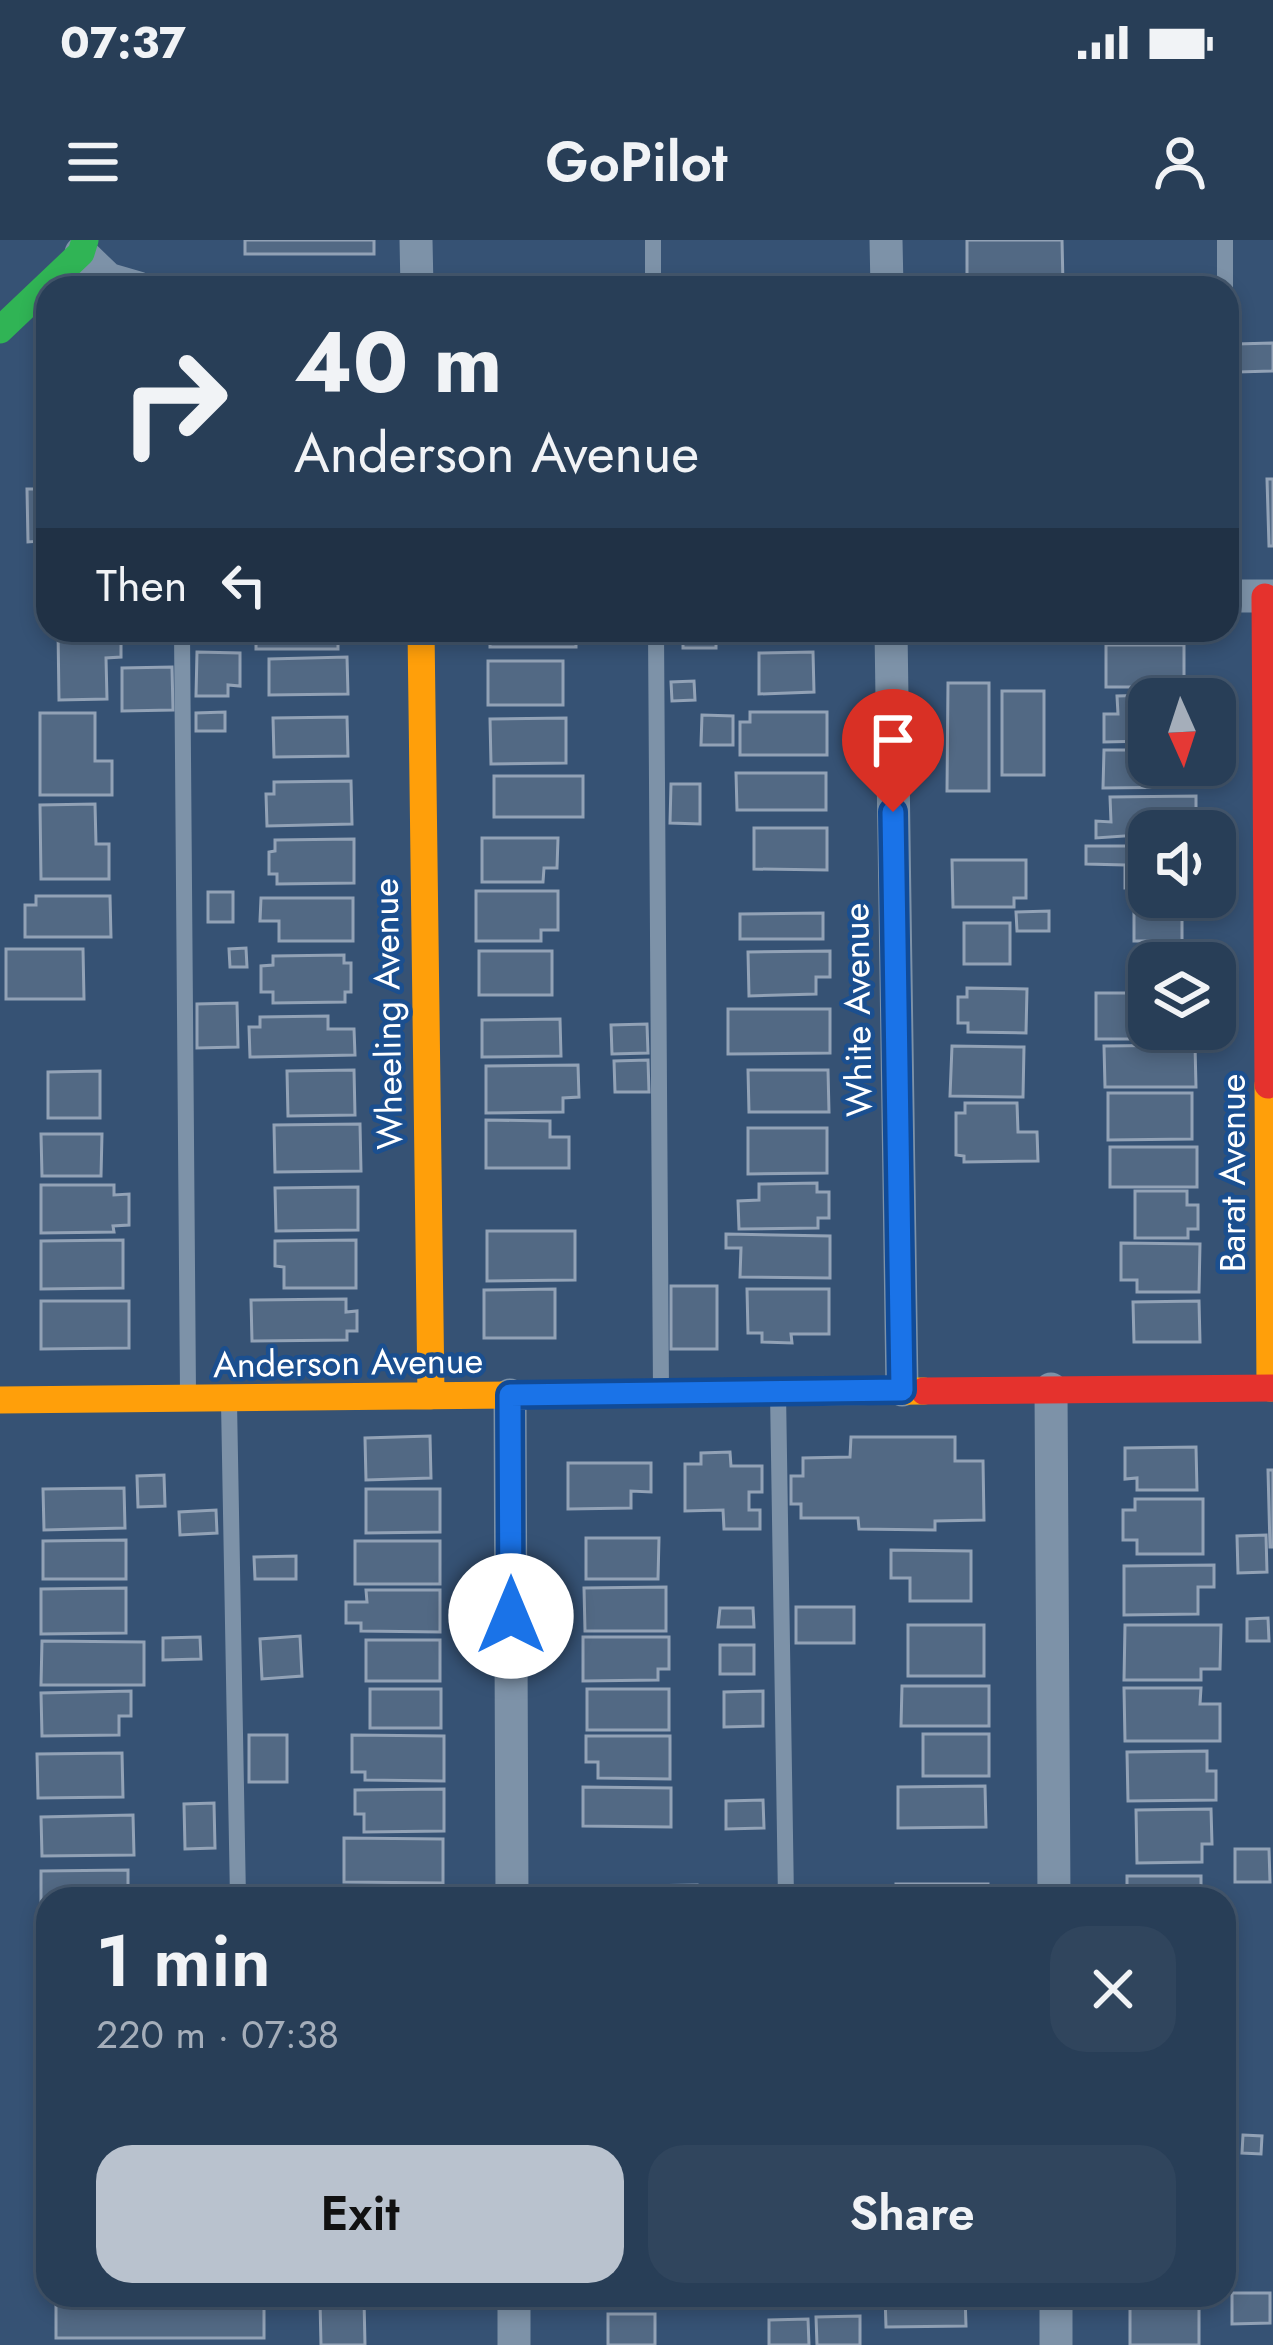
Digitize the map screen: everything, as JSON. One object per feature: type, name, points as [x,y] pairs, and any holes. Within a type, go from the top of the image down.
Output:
[{"type":"street","points":[[416,240],[417,276]]},
{"type":"street","points":[[886,240],[887,276]]},
{"type":"street","points":[[54,276],[83,247],[106,276]]},
{"type":"street","points":[[0,330],[36,294]]},
{"type":"street","name":"Barat Avenue","points":[[1269,596],[1271,1388]]},
{"type":"street","name":"Wheeling Avenue","points":[[421,642],[430,1396]]},
{"type":"street","name":"White Avenue","points":[[891,642],[902,1390]]},
{"type":"street","name":"Anderson Avenue","points":[[0,1400],[1271,1388]]},
{"type":"street","points":[[1051,1389],[1054,1887]]},
{"type":"street","points":[[510,1395],[512,1887]]},
{"type":"street","points":[[514,2307],[514,2345]]},
{"type":"street","points":[[1056,2307],[1057,2345]]},
{"type":"lane","points":[[653,240],[653,276]]},
{"type":"lane","points":[[1225,240],[1225,276]]},
{"type":"lane","points":[[182,642],[188,1400]]},
{"type":"lane","points":[[656,642],[661,1393]]},
{"type":"lane","points":[[778,1391],[786,1887]]},
{"type":"lane","points":[[229,1400],[238,1887]]},
{"type":"building","points":[[245,240],[374,240],[374,254],[245,254]]},
{"type":"building","points":[[967,240],[1062,240],[1063,276],[967,276]]},
{"type":"building","points":[[1273,343],[1273,371],[1239,372],[1239,344]]},
{"type":"building","points":[[1267,479],[1273,479],[1273,546],[1269,546]]},
{"type":"building","points":[[27,489],[36,489],[36,541],[28,542]]},
{"type":"building","points":[[58,642],[121,642],[121,657],[106,658],[107,699],[59,700]]},
{"type":"building","points":[[256,642],[338,642],[338,649],[256,649]]},
{"type":"building","points":[[490,642],[576,642],[576,647],[490,647]]},
{"type":"building","points":[[683,642],[716,642],[716,648],[683,648]]},
{"type":"building","points":[[1106,645],[1184,645],[1184,678],[1128,678],[1128,687],[1106,687]]},
{"type":"building","points":[[197,652],[240,653],[240,686],[228,685],[228,696],[196,696]]},
{"type":"building","points":[[813,652],[814,692],[759,694],[759,653]]},
{"type":"building","points":[[347,657],[348,694],[269,695],[269,659]]},
{"type":"building","points":[[488,661],[563,661],[563,705],[488,705]]},
{"type":"building","points":[[172,667],[173,710],[122,711],[122,668]]},
{"type":"building","points":[[694,681],[695,700],[672,701],[671,682]]},
{"type":"building","points":[[948,683],[989,683],[989,791],[947,791]]},
{"type":"building","points":[[1002,691],[1044,691],[1044,775],[1002,775]]},
{"type":"building","points":[[1117,696],[1128,696],[1128,741],[1104,742],[1104,714],[1118,714]]},
{"type":"building","points":[[225,712],[225,731],[196,731],[196,713]]},
{"type":"building","points":[[750,712],[827,712],[827,755],[740,755],[740,722],[750,722]]},
{"type":"building","points":[[40,713],[95,713],[95,761],[112,761],[112,795],[40,795]]},
{"type":"building","points":[[702,715],[733,716],[733,745],[701,745]]},
{"type":"building","points":[[347,717],[348,756],[274,757],[273,718]]},
{"type":"building","points":[[566,718],[566,763],[491,764],[490,719]]},
{"type":"building","points":[[1104,750],[1128,750],[1128,786],[1194,786],[1194,787],[1103,788]]},
{"type":"building","points":[[736,773],[826,773],[826,810],[737,810]]},
{"type":"building","points":[[494,776],[583,776],[583,817],[494,817]]},
{"type":"building","points":[[351,781],[352,824],[267,826],[266,794],[274,794],[274,782]]},
{"type":"building","points":[[671,784],[700,784],[700,824],[670,823]]},
{"type":"building","points":[[1196,796],[1196,810],[1128,810],[1128,836],[1096,838],[1096,821],[1111,822],[1110,797]]},
{"type":"building","points":[[95,804],[96,844],[109,844],[109,879],[41,879],[40,805]]},
{"type":"building","points":[[754,828],[827,828],[827,870],[754,869]]},
{"type":"building","points":[[482,838],[558,838],[557,868],[544,868],[543,882],[482,882]]},
{"type":"building","points":[[354,839],[354,883],[277,884],[277,874],[269,874],[269,852],[275,851],[275,840]]},
{"type":"building","points":[[1086,846],[1128,846],[1128,888],[1125,865],[1086,864]]},
{"type":"building","points":[[952,860],[1026,860],[1026,898],[1014,898],[1014,907],[953,907]]},
{"type":"building","points":[[476,891],[558,891],[558,930],[541,930],[541,941],[476,941]]},
{"type":"building","points":[[208,892],[233,892],[233,922],[208,922]]},
{"type":"building","points":[[36,896],[110,896],[111,937],[25,937],[25,905],[36,905]]},
{"type":"building","points":[[261,898],[353,898],[353,941],[279,941],[279,921],[260,921]]},
{"type":"building","points":[[1049,911],[1049,931],[1017,931],[1016,912]]},
{"type":"building","points":[[823,913],[823,939],[740,939],[740,914]]},
{"type":"building","points":[[1134,918],[1182,918],[1182,941],[1134,941]]},
{"type":"building","points":[[964,923],[1010,923],[1010,964],[964,964]]},
{"type":"building","points":[[246,948],[247,967],[230,967],[229,949]]},
{"type":"building","points":[[6,949],[83,949],[84,999],[6,999]]},
{"type":"building","points":[[479,951],[552,951],[552,995],[479,995]]},
{"type":"building","points":[[830,951],[830,977],[816,977],[816,994],[749,996],[748,952]]},
{"type":"building","points":[[344,955],[344,963],[351,963],[351,992],[345,992],[345,1002],[273,1003],[273,992],[261,992],[261,966],[273,965],[273,956]]},
{"type":"building","points":[[967,988],[1027,989],[1026,1033],[968,1032],[968,1023],[958,1023],[958,997],[967,997]]},
{"type":"building","points":[[1096,993],[1128,993],[1128,1039],[1096,1039]]},
{"type":"building","points":[[237,1003],[238,1047],[197,1048],[197,1004]]},
{"type":"building","points":[[728,1009],[830,1009],[830,1053],[728,1054]]},
{"type":"building","points":[[328,1016],[328,1029],[354,1029],[355,1055],[250,1057],[249,1027],[260,1027],[260,1017]]},
{"type":"building","points":[[560,1019],[561,1056],[482,1057],[482,1020]]},
{"type":"building","points":[[647,1024],[648,1053],[612,1054],[611,1025]]},
{"type":"building","points":[[952,1046],[1024,1047],[1023,1097],[950,1096]]},
{"type":"building","points":[[1104,1046],[1195,1050],[1196,1087],[1105,1087]]},
{"type":"building","points":[[648,1060],[649,1092],[615,1092],[614,1061]]},
{"type":"building","points":[[578,1065],[579,1097],[563,1098],[563,1112],[486,1113],[486,1066]]},
{"type":"building","points":[[354,1070],[355,1115],[288,1116],[287,1071]]},
{"type":"building","points":[[748,1070],[828,1070],[829,1112],[749,1112]]},
{"type":"building","points":[[100,1071],[100,1118],[48,1118],[48,1072]]},
{"type":"building","points":[[1108,1093],[1192,1093],[1192,1139],[1108,1140]]},
{"type":"building","points":[[965,1103],[1017,1103],[1018,1132],[1037,1132],[1038,1161],[964,1162],[964,1156],[956,1155],[956,1113],[965,1113]]},
{"type":"building","points":[[486,1120],[550,1121],[550,1137],[569,1137],[569,1168],[486,1168]]},
{"type":"building","points":[[360,1124],[361,1171],[275,1172],[274,1125]]},
{"type":"building","points":[[748,1128],[827,1128],[827,1173],[748,1174]]},
{"type":"building","points":[[41,1134],[102,1134],[101,1176],[42,1176]]},
{"type":"building","points":[[1110,1147],[1197,1147],[1197,1187],[1110,1187]]},
{"type":"building","points":[[817,1183],[817,1192],[829,1192],[829,1218],[818,1218],[818,1228],[739,1229],[738,1201],[759,1200],[759,1184]]},
{"type":"building","points":[[41,1185],[114,1185],[114,1195],[129,1194],[129,1225],[113,1226],[114,1232],[41,1233]]},
{"type":"building","points":[[358,1187],[358,1230],[276,1231],[275,1188]]},
{"type":"building","points":[[1135,1191],[1187,1191],[1187,1205],[1198,1205],[1198,1229],[1188,1229],[1188,1238],[1135,1238]]},
{"type":"building","points":[[487,1231],[575,1231],[575,1280],[487,1281]]},
{"type":"building","points":[[726,1234],[830,1236],[830,1278],[740,1277],[741,1248],[726,1248]]},
{"type":"building","points":[[123,1240],[123,1288],[41,1289],[41,1241]]},
{"type":"building","points":[[356,1240],[356,1288],[284,1288],[284,1267],[275,1266],[275,1241]]},
{"type":"building","points":[[1121,1243],[1200,1244],[1199,1292],[1137,1292],[1137,1280],[1121,1280]]},
{"type":"building","points":[[671,1286],[717,1286],[717,1349],[671,1349]]},
{"type":"building","points":[[555,1289],[555,1338],[484,1338],[484,1290]]},
{"type":"building","points":[[747,1289],[829,1289],[829,1334],[791,1334],[792,1343],[762,1342],[762,1333],[748,1333]]},
{"type":"building","points":[[346,1299],[346,1312],[357,1311],[357,1331],[347,1331],[347,1340],[252,1341],[251,1300]]},
{"type":"building","points":[[41,1301],[129,1301],[129,1348],[41,1349]]},
{"type":"building","points":[[1199,1301],[1200,1342],[1134,1342],[1133,1302]]},
{"type":"building","points":[[430,1436],[431,1478],[366,1480],[365,1438]]},
{"type":"building","points":[[851,1437],[955,1437],[955,1461],[983,1461],[984,1520],[935,1521],[935,1530],[859,1529],[858,1518],[801,1518],[801,1504],[791,1504],[791,1476],[803,1476],[803,1458],[850,1457]]},
{"type":"building","points":[[1196,1447],[1197,1490],[1137,1490],[1137,1478],[1125,1479],[1125,1448]]},
{"type":"building","points":[[730,1452],[731,1466],[762,1466],[762,1492],[749,1492],[749,1510],[760,1510],[760,1529],[724,1529],[723,1510],[685,1511],[685,1464],[701,1464],[701,1453]]},
{"type":"building","points":[[568,1463],[651,1463],[651,1492],[631,1491],[631,1508],[568,1509]]},
{"type":"building","points":[[1268,1470],[1273,1470],[1273,1547],[1270,1547]]},
{"type":"building","points":[[164,1475],[165,1506],[138,1507],[137,1476]]},
{"type":"building","points":[[124,1488],[125,1528],[44,1530],[43,1489]]},
{"type":"building","points":[[366,1489],[440,1489],[440,1532],[366,1533]]},
{"type":"building","points":[[1135,1499],[1203,1499],[1203,1554],[1137,1554],[1137,1540],[1123,1540],[1123,1510],[1135,1510]]},
{"type":"building","points":[[216,1510],[217,1533],[180,1535],[179,1512]]},
{"type":"building","points":[[1266,1535],[1267,1572],[1238,1573],[1237,1536]]},
{"type":"building","points":[[586,1538],[659,1538],[658,1579],[586,1579]]},
{"type":"building","points":[[126,1540],[126,1579],[43,1579],[43,1541]]},
{"type":"building","points":[[355,1541],[440,1541],[440,1584],[355,1584]]},
{"type":"building","points":[[891,1550],[971,1551],[971,1601],[910,1601],[910,1578],[891,1578]]},
{"type":"building","points":[[296,1556],[296,1579],[255,1579],[254,1557]]},
{"type":"building","points":[[1214,1565],[1214,1587],[1198,1587],[1198,1614],[1124,1615],[1124,1566]]},
{"type":"building","points":[[666,1587],[666,1631],[585,1631],[584,1588]]},
{"type":"building","points":[[126,1588],[126,1633],[41,1634],[41,1589]]},
{"type":"building","points":[[366,1590],[440,1590],[440,1632],[361,1631],[361,1623],[346,1623],[346,1602],[367,1602]]},
{"type":"building","points":[[796,1607],[854,1607],[854,1643],[796,1643]]},
{"type":"building","points":[[720,1608],[753,1608],[754,1627],[718,1627]]},
{"type":"building","points":[[1268,1618],[1269,1641],[1247,1641],[1247,1619]]},
{"type":"building","points":[[908,1625],[984,1625],[984,1676],[908,1676]]},
{"type":"building","points":[[1125,1625],[1221,1625],[1220,1669],[1201,1669],[1201,1680],[1124,1680]]},
{"type":"building","points":[[300,1636],[302,1676],[262,1679],[260,1639]]},
{"type":"building","points":[[200,1637],[201,1659],[163,1660],[163,1638]]},
{"type":"building","points":[[583,1637],[669,1637],[669,1669],[658,1669],[658,1680],[583,1681]]},
{"type":"building","points":[[366,1640],[440,1640],[440,1681],[366,1681]]},
{"type":"building","points":[[42,1641],[144,1642],[144,1685],[41,1685]]},
{"type":"building","points":[[720,1645],[754,1645],[754,1674],[720,1674]]},
{"type":"building","points":[[902,1686],[989,1686],[989,1726],[901,1726]]},
{"type":"building","points":[[1124,1688],[1201,1688],[1200,1704],[1220,1704],[1220,1741],[1125,1741]]},
{"type":"building","points":[[370,1689],[441,1689],[441,1728],[370,1728]]},
{"type":"building","points":[[587,1689],[669,1689],[669,1730],[587,1730]]},
{"type":"building","points":[[131,1691],[131,1716],[119,1716],[119,1735],[42,1736],[41,1693]]},
{"type":"building","points":[[763,1691],[763,1726],[724,1727],[724,1692]]},
{"type":"building","points":[[923,1734],[989,1734],[989,1776],[923,1776]]},
{"type":"building","points":[[249,1735],[287,1735],[287,1782],[249,1782]]},
{"type":"building","points":[[352,1735],[444,1736],[444,1781],[365,1780],[365,1772],[352,1772]]},
{"type":"building","points":[[586,1736],[670,1736],[670,1779],[598,1778],[598,1762],[586,1762]]},
{"type":"building","points":[[1207,1751],[1207,1771],[1216,1771],[1216,1800],[1128,1801],[1127,1752]]},
{"type":"building","points":[[122,1753],[123,1797],[38,1798],[37,1754]]},
{"type":"building","points":[[985,1786],[986,1827],[898,1828],[898,1787]]},
{"type":"building","points":[[583,1787],[671,1788],[671,1827],[583,1826]]},
{"type":"building","points":[[444,1789],[444,1831],[364,1832],[364,1814],[355,1814],[355,1790]]},
{"type":"building","points":[[763,1800],[764,1828],[726,1829],[726,1801]]},
{"type":"building","points":[[214,1803],[215,1848],[185,1849],[184,1804]]},
{"type":"building","points":[[1211,1809],[1212,1844],[1202,1844],[1202,1862],[1137,1863],[1136,1810]]},
{"type":"building","points":[[133,1815],[134,1855],[42,1856],[41,1817]]},
{"type":"building","points":[[344,1838],[443,1839],[443,1883],[344,1882]]},
{"type":"building","points":[[1235,1849],[1269,1849],[1270,1882],[1235,1882]]},
{"type":"building","points":[[128,1870],[128,1887],[41,1887],[41,1871]]},
{"type":"building","points":[[1127,1876],[1201,1876],[1201,1887],[1127,1887]]},
{"type":"building","points":[[896,1884],[988,1884],[988,1887]]},
{"type":"building","points":[[697,1885],[697,1887],[580,1887]]},
{"type":"building","points":[[1243,2135],[1262,2136],[1261,2154],[1242,2153]]},
{"type":"building","points":[[1236,2293],[1270,2293],[1270,2323],[1232,2324]]},
{"type":"building","points":[[56,2307],[264,2307],[264,2338],[56,2338]]},
{"type":"building","points":[[320,2307],[364,2307],[365,2345],[321,2345]]},
{"type":"building","points":[[885,2307],[965,2307],[966,2326],[886,2327]]},
{"type":"building","points":[[1130,2307],[1199,2307],[1199,2345],[1130,2345]]},
{"type":"building","points":[[608,2314],[655,2314],[655,2345],[608,2345]]},
{"type":"building","points":[[860,2316],[860,2345],[817,2345],[816,2317]]},
{"type":"building","points":[[808,2319],[809,2345],[769,2345],[769,2320]]},
{"type":"traffic: fast","points":[[57,276],[81,253],[85,240]]},
{"type":"traffic: fast","points":[[0,330],[36,296]]},
{"type":"traffic: slow","points":[[421,642],[431,1396]]},
{"type":"traffic: slow","points":[[1268,1085],[1270,1388]]},
{"type":"traffic: slow","points":[[0,1400],[924,1391]]},
{"type":"traffic: jam","points":[[1265,597],[1268,1085]]},
{"type":"traffic: jam","points":[[924,1391],[1273,1388]]},
{"type":"route","points":[[511,1616],[510,1395],[902,1390],[893,812]]}]
